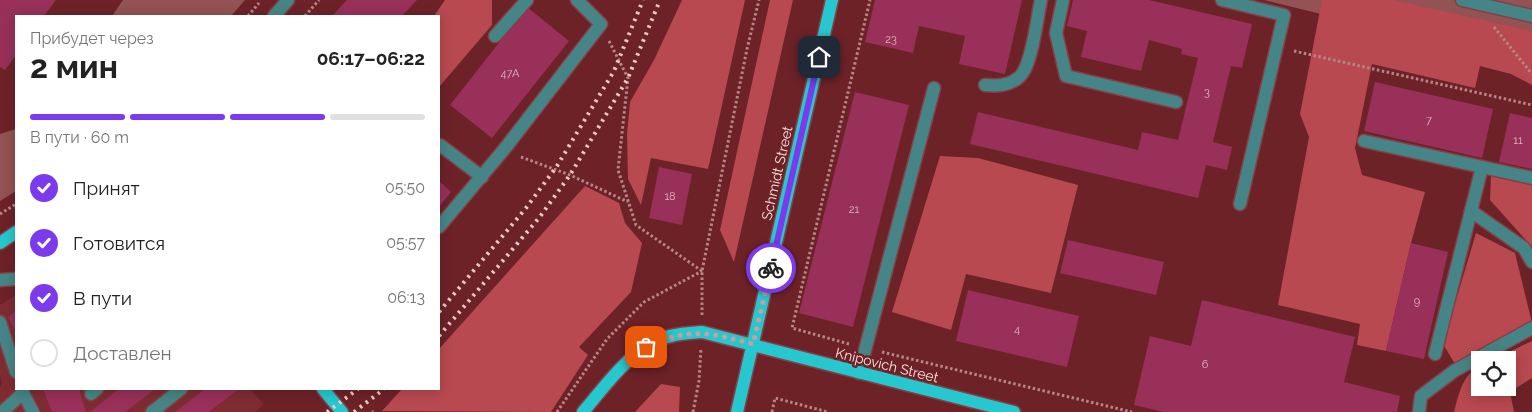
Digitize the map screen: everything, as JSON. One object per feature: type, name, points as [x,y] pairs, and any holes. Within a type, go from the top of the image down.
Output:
[{"type":"main road","name":"Schmidt Street","points":[[737,412],[832,0]]},
{"type":"main road","points":[[0,242],[15,233]]},
{"type":"main road","name":"Knipovich Street","points":[[583,412],[624,364],[646,347],[673,335],[702,332],[1014,412]]},
{"type":"main road","points":[[324,390],[342,412]]},
{"type":"street","points":[[275,15],[288,0]]},
{"type":"street","points":[[495,36],[527,0]]},
{"type":"street","points":[[440,226],[482,177],[601,24],[577,0]]},
{"type":"street","points":[[985,85],[1001,86],[1020,78],[1028,65],[1041,0]]},
{"type":"street","points":[[1063,0],[1056,33],[1066,76],[1176,102]]},
{"type":"street","points":[[1222,0],[1284,15],[1240,204]]},
{"type":"street","points":[[1469,2],[1532,16]]},
{"type":"street","points":[[859,373],[934,88]]},
{"type":"street","points":[[1364,141],[1532,178]]},
{"type":"street","points":[[440,145],[482,177]]},
{"type":"street","points":[[1435,354],[1482,167]]},
{"type":"street","points":[[1471,211],[1524,248],[1532,262]]},
{"type":"street","points":[[0,280],[15,279]]},
{"type":"street","points":[[0,322],[15,369]]},
{"type":"street","points":[[1419,412],[1421,396],[1454,371],[1532,328]]},
{"type":"street","points":[[152,412],[180,390]]},
{"type":"street","points":[[2,412],[22,391],[33,412]]},
{"type":"path","points":[[249,15],[262,0]]},
{"type":"path","points":[[306,15],[318,0]]},
{"type":"path","points":[[693,412],[699,381],[702,332],[702,271],[747,49],[759,0]]},
{"type":"path","points":[[870,0],[792,328],[865,348],[1132,412]]},
{"type":"path","points":[[1469,2],[1532,74]]},
{"type":"path","points":[[601,24],[628,78],[618,170],[636,225],[702,271]]},
{"type":"path","points":[[1277,47],[1532,105]]},
{"type":"path","points":[[516,156],[570,175],[628,202]]},
{"type":"path","points":[[0,214],[15,205]]},
{"type":"path","points":[[557,412],[606,339],[644,302],[702,271]]},
{"type":"path","points":[[772,412],[775,398],[828,412]]},
{"type":"shaded area","points":[[123,0],[245,0],[232,15],[113,15]]},
{"type":"shaded area","points":[[445,0],[492,0],[492,25],[440,86],[440,15],[435,15]]},
{"type":"shaded area","points":[[682,0],[745,0],[708,169],[651,158],[641,205],[628,179],[627,134],[630,102],[654,60]]},
{"type":"shaded area","points":[[770,0],[793,0],[734,262],[720,230]]},
{"type":"shaded area","points":[[1264,0],[1532,0],[1532,66]]},
{"type":"shaded area","points":[[1322,0],[1394,0],[1532,31],[1532,85],[1511,74],[1480,66],[1475,88],[1372,64],[1355,148],[1362,175],[1425,192],[1386,351],[1357,345],[1360,324],[1278,305],[1309,137],[1300,114]]},
{"type":"shaded area","points":[[15,129],[15,192],[0,201],[0,134]]},
{"type":"shaded area","points":[[940,156],[978,158],[1078,185],[1051,293],[966,274],[951,330],[892,312]]},
{"type":"shaded area","points":[[1491,176],[1532,185],[1532,247],[1490,200]]},
{"type":"shaded area","points":[[585,186],[619,203],[625,223],[642,243],[631,292],[579,347],[588,355],[551,412],[382,411],[401,390],[440,390],[440,348]]},
{"type":"shaded area","points":[[1476,233],[1515,253],[1532,323],[1479,351],[1471,351],[1471,355],[1455,364],[1443,344]]},
{"type":"shaded area","points":[[15,296],[15,390],[251,390],[264,404],[255,412],[0,412],[0,387],[2,383],[0,375],[0,305]]},
{"type":"shaded area","points":[[1532,341],[1532,378],[1516,388],[1516,351],[1511,351]]},
{"type":"shaded area","points":[[1471,372],[1471,396],[1511,396],[1514,412],[1454,412],[1460,392]]},
{"type":"shaded area","points":[[661,384],[680,387],[679,412],[635,412]]},
{"type":"building","points":[[0,0],[56,0],[45,15],[15,15],[15,56],[5,70],[0,67]]},
{"type":"building","points":[[347,0],[417,0],[403,15],[333,15]]},
{"type":"building","points":[[875,0],[1022,0],[1005,74],[959,64],[965,36],[919,26],[913,53],[865,42]]},
{"type":"building","points":[[1073,0],[1149,0],[1252,24],[1242,68],[1231,66],[1213,142],[1232,147],[1227,170],[1206,165],[1198,198],[970,144],[978,112],[1138,150],[1142,132],[1178,140],[1198,58],[1181,54],[1182,49],[1149,40],[1141,71],[1081,57],[1087,31],[1067,26]]},
{"type":"building","points":[[527,7],[569,41],[492,138],[450,105]]},
{"type":"building","points":[[1375,82],[1493,109],[1482,158],[1364,131]]},
{"type":"building","points":[[855,92],[909,105],[853,327],[799,313]]},
{"type":"building","points":[[1510,113],[1532,118],[1532,169],[1499,162]]},
{"type":"building","points":[[659,167],[692,174],[682,225],[649,218]]},
{"type":"building","points":[[440,182],[451,192],[440,206]]},
{"type":"building","points":[[1068,240],[1164,262],[1156,295],[1060,273]]},
{"type":"building","points":[[1411,243],[1448,252],[1424,359],[1386,351]]},
{"type":"building","points":[[968,290],[1079,316],[1067,367],[956,341]]},
{"type":"building","points":[[1202,300],[1355,337],[1344,382],[1400,396],[1397,412],[1164,412],[1134,405],[1150,336],[1191,346]]},
{"type":"building","points":[[15,312],[15,331],[8,317]]},
{"type":"building","points":[[43,390],[79,390],[86,412],[52,412]]},
{"type":"building","points":[[118,390],[154,390],[125,412],[90,412]]},
{"type":"building","points":[[204,390],[237,390],[209,412],[175,412]]},
{"type":"railway","points":[[440,311],[526,208],[557,166],[614,71],[643,0]]},
{"type":"railway","points":[[440,335],[539,218],[570,175],[628,78],[660,0]]},
{"type":"railway","points":[[327,412],[357,390]]},
{"type":"railway","points":[[354,412],[383,390]]},
{"type":"way so far","points":[[646,347],[673,335],[702,332],[753,344],[771,268]]},
{"type":"route","points":[[771,268],[819,57]]}]
